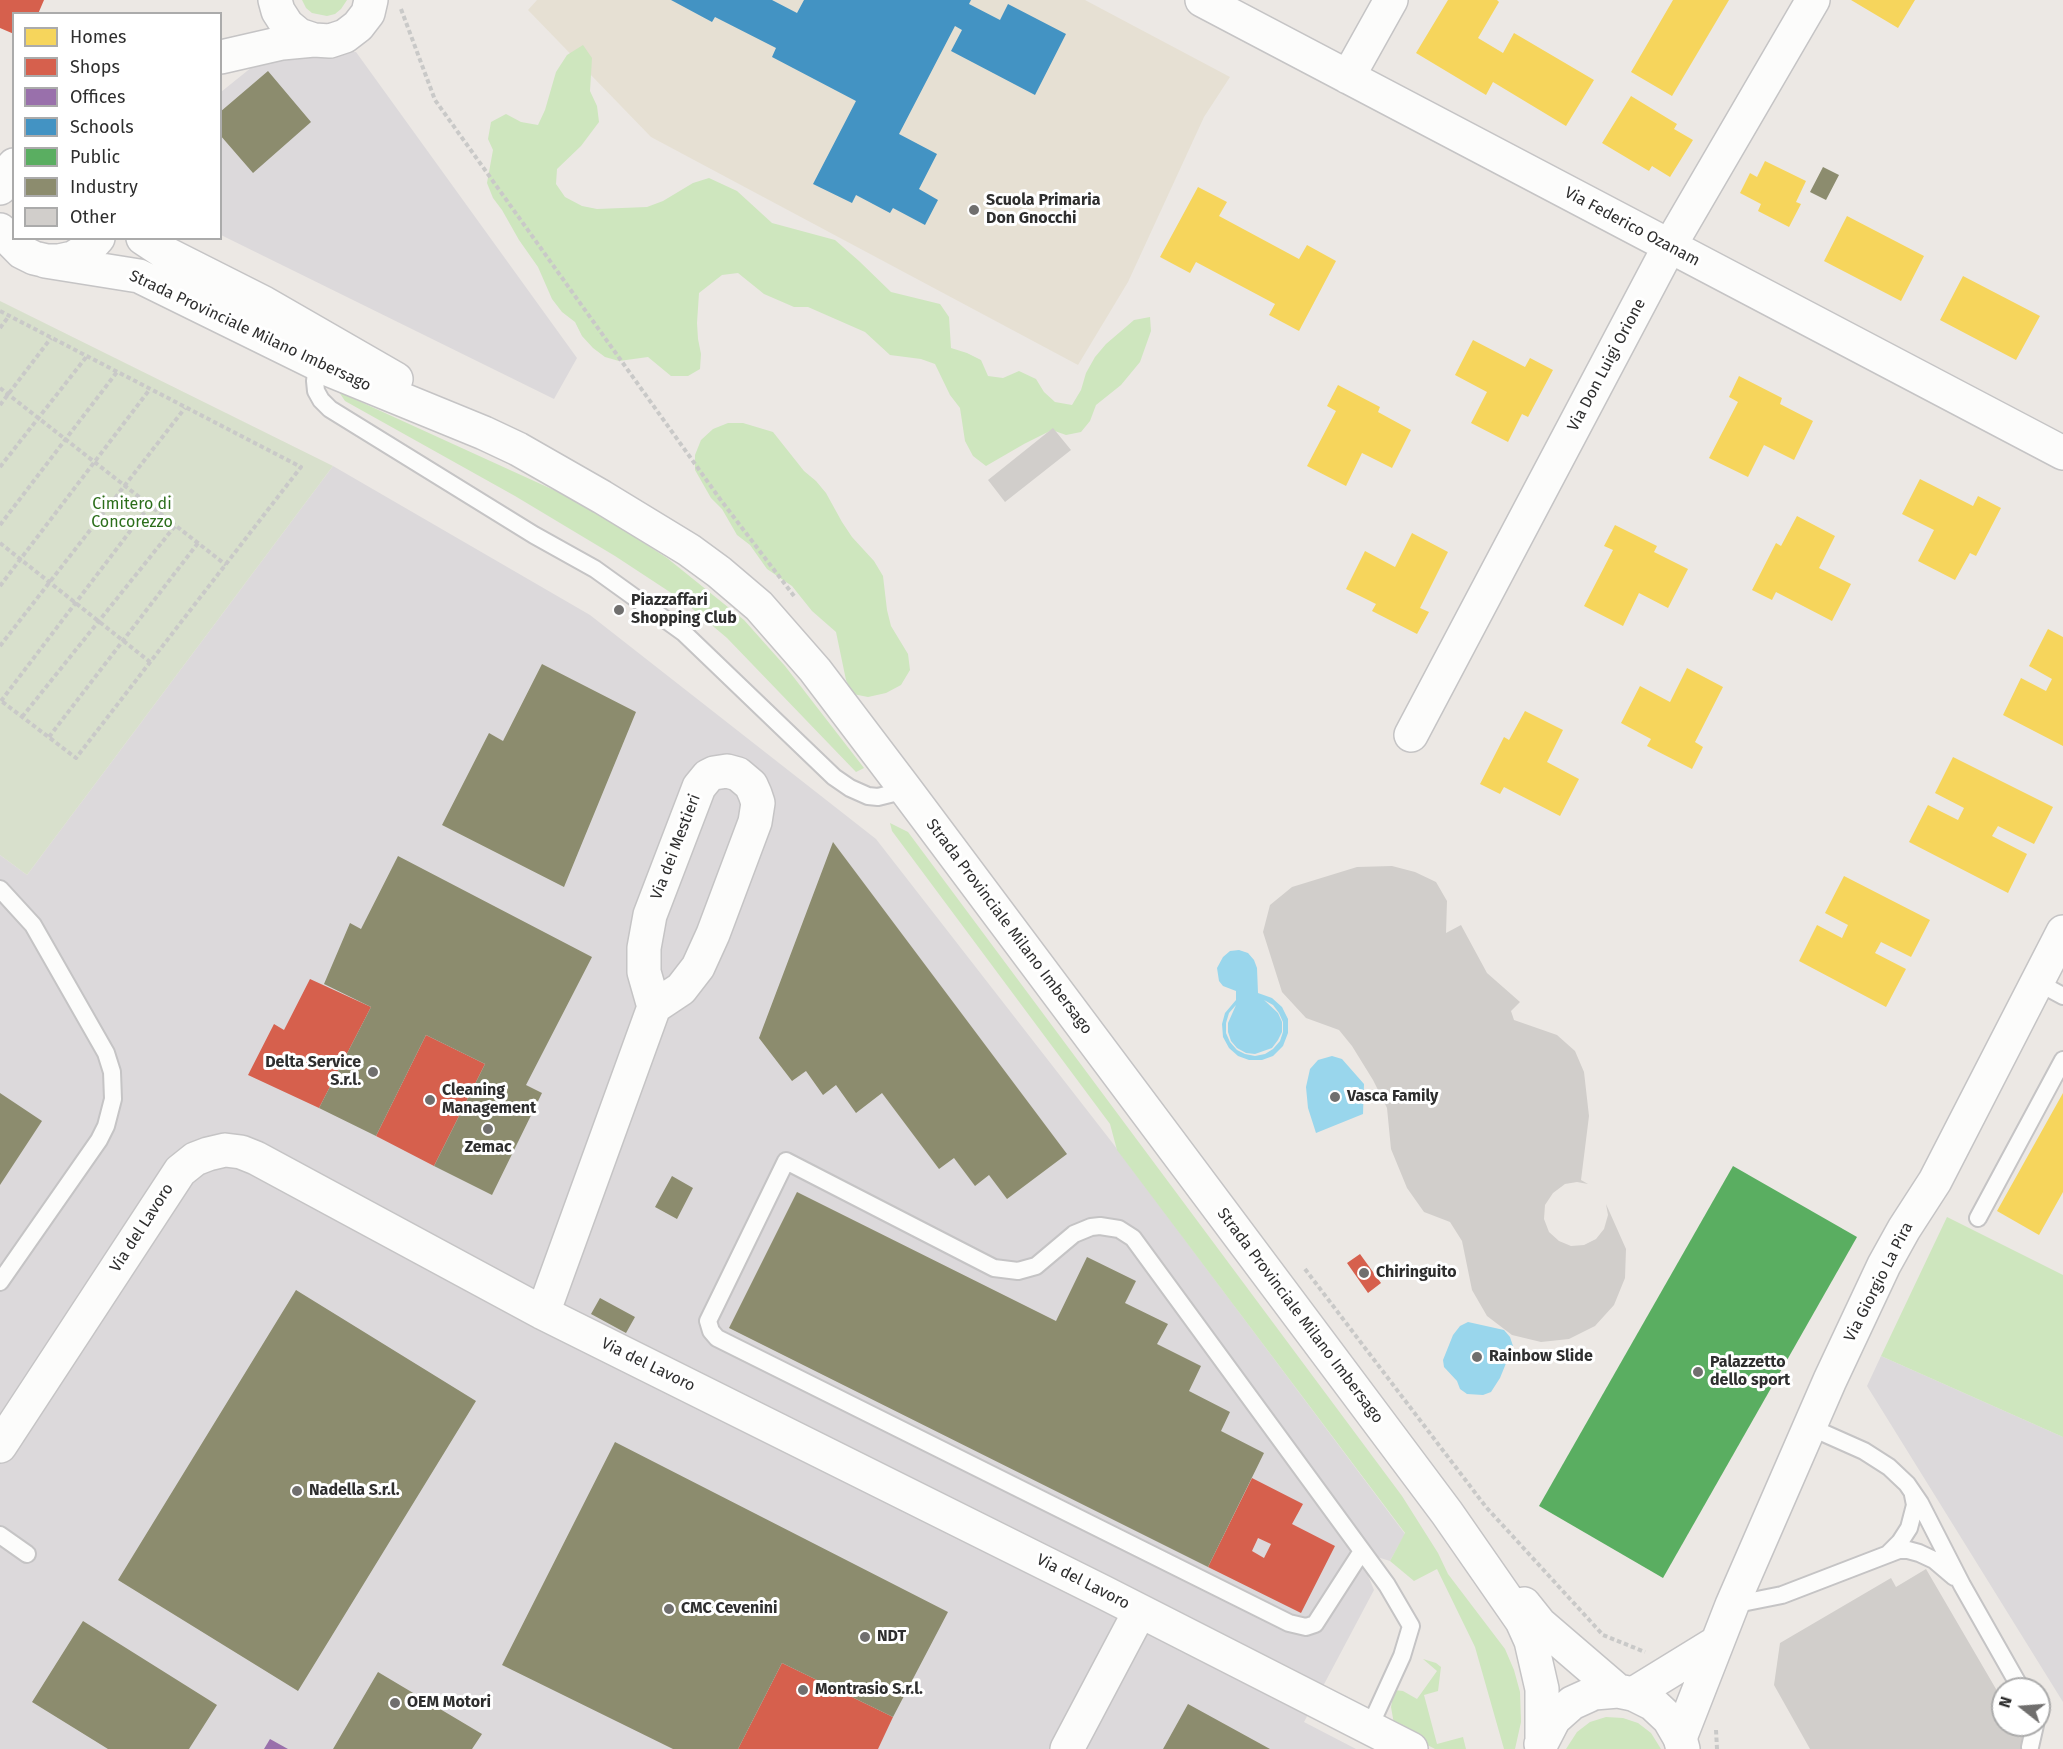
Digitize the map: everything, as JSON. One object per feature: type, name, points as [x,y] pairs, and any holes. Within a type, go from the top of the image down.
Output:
[{"type":"street","points":[[222,57],[241,41],[273,0],[287,25],[299,35],[314,40]]},
{"type":"street","points":[[222,58],[282,43],[330,40],[345,36],[358,26],[368,13],[371,0]]},
{"type":"street","name":"Via Federico Ozanam","points":[[1202,0],[2063,453]]},
{"type":"street","points":[[1348,78],[1391,0]]},
{"type":"street","name":"Via Don Luigi Orione","points":[[1411,735],[1669,247],[1813,0]]},
{"type":"street","points":[[0,188],[12,168]]},
{"type":"street","points":[[2,229],[22,252],[45,261],[73,258],[88,249],[96,240]]},
{"type":"street","name":"Strada Provinciale Milano Imbersago","points":[[146,240],[167,254],[304,326],[484,433],[545,464],[602,497],[689,550],[733,583],[767,614],[801,653],[906,790],[1447,1513],[1522,1621],[1531,1641],[1542,1689],[1541,1745]]},
{"type":"street","name":"Strada Provinciale Milano Imbersago","points":[[45,261],[102,268],[139,276],[317,364],[484,433]]},
{"type":"street","name":"Via dei Mestieri","points":[[727,771],[738,774],[752,785],[758,803],[755,822],[713,934],[698,967],[681,989],[654,1007],[644,972],[644,948],[650,915],[699,787],[708,776],[714,773],[727,771]]},
{"type":"street","name":"Via Giorgio La Pira","points":[[1682,1744],[1716,1643],[1732,1605],[1884,1265],[2050,989],[2063,932]]},
{"type":"street","points":[[543,1313],[654,1007]]},
{"type":"street","name":"Via del Lavoro","points":[[0,1446],[180,1171],[195,1160],[216,1152],[225,1150],[242,1152],[543,1313],[1370,1726],[1411,1749]]},
{"type":"street","name":"Strada Provinciale Milano Imbersago","points":[[1447,1513],[1540,1624],[1626,1693],[1653,1704],[1670,1719],[1682,1744]]},
{"type":"street","points":[[1067,1749],[1140,1611]]},
{"type":"street","points":[[1541,1745],[1554,1719],[1572,1702],[1594,1693],[1626,1693],[1675,1669],[1716,1643]]},
{"type":"lane","points":[[317,364],[316,391],[330,409],[595,569],[684,633],[834,777],[868,796],[878,797],[906,790]]},
{"type":"lane","points":[[0,890],[33,925],[106,1053],[112,1072],[113,1098],[106,1126],[99,1140],[0,1282]]},
{"type":"lane","points":[[1978,1218],[2063,1060]]},
{"type":"lane","points":[[1362,1551],[1315,1624],[1306,1627],[1289,1623],[717,1338],[711,1331],[708,1321],[786,1161],[994,1268],[1018,1271],[1036,1266],[1074,1234],[1091,1227],[1110,1226],[1126,1233],[1140,1248],[1387,1585],[1411,1626],[1402,1656],[1370,1726]]},
{"type":"lane","points":[[1810,1427],[1864,1451],[1889,1467],[1907,1484],[1920,1503],[1962,1585],[2014,1677]]},
{"type":"lane","points":[[1888,1554],[1905,1536],[1914,1514],[1915,1506],[1907,1484]]},
{"type":"lane","points":[[0,1535],[27,1554]]},
{"type":"lane","points":[[1732,1605],[1782,1594],[1899,1550],[1919,1552],[1946,1569],[1962,1585]]},
{"type":"lane","points":[[2030,1747],[2032,1737]]},
{"type":"path","points":[[398,0],[435,100],[720,499],[799,604]]},
{"type":"path","points":[[0,311],[301,467],[76,758],[1,700],[150,506]]},
{"type":"path","points":[[0,328],[9,316]]},
{"type":"path","points":[[0,405],[51,338]]},
{"type":"path","points":[[0,467],[87,356]]},
{"type":"path","points":[[0,525],[117,372]]},
{"type":"path","points":[[0,388],[225,565]]},
{"type":"path","points":[[0,586],[150,389]]},
{"type":"path","points":[[0,646],[185,408]]},
{"type":"path","points":[[22,717],[176,526]]},
{"type":"path","points":[[0,543],[150,662]]},
{"type":"path","points":[[49,738],[198,543]]},
{"type":"path","points":[[1298,1260],[1486,1507],[1603,1635],[1664,1659],[1675,1669]]},
{"type":"path","points":[[1716,1725],[1717,1749]]},
{"type":"shaded area","name":"Scuola Primaria Don Gnocchi","points":[[537,0],[1085,0],[1230,77],[1204,117],[1128,282],[1078,365],[651,137],[528,10]]},
{"type":"shaded area","points":[[356,52],[577,358],[554,399],[222,235],[222,91],[252,67],[309,53]]},
{"type":"shaded area","points":[[333,466],[590,615],[876,839],[1111,1141],[1405,1534],[1390,1561],[1374,1556],[1367,1573],[1374,1590],[1304,1722],[1356,1749],[0,1749],[0,855],[27,875]]},
{"type":"shaded area","points":[[1881,1356],[2063,1437],[2063,1702],[2051,1683],[2051,1677],[2047,1677],[1867,1386]]},
{"type":"green space","points":[[302,0],[347,0],[335,14],[327,16],[312,13]]},
{"type":"green space","points":[[583,45],[592,58],[590,91],[597,106],[599,122],[581,146],[557,169],[556,184],[565,197],[582,206],[597,209],[647,207],[663,201],[693,183],[709,178],[737,191],[772,223],[835,240],[891,292],[940,304],[949,317],[951,348],[981,360],[988,376],[1003,378],[1019,371],[1036,379],[1044,392],[1055,402],[1072,405],[1081,390],[1086,373],[1106,344],[1134,320],[1150,317],[1151,331],[1140,362],[1121,385],[1096,405],[1090,421],[1081,432],[1066,435],[1052,430],[986,466],[973,456],[965,441],[960,408],[950,395],[935,364],[921,359],[890,355],[865,332],[808,307],[794,307],[764,294],[738,273],[722,275],[699,293],[697,323],[701,354],[700,369],[688,376],[671,376],[648,357],[619,361],[605,357],[582,336],[575,322],[562,312],[552,299],[538,267],[493,198],[487,183],[493,150],[488,139],[491,122],[506,114],[521,122],[538,125],[545,110],[556,72],[567,55]]},
{"type":"green space","name":"Cimitero di Concorezzo","points":[[0,301],[333,466],[27,875],[0,855]]},
{"type":"green space","points":[[339,392],[556,491],[607,519],[667,558],[744,620],[785,666],[864,768],[856,772],[727,638],[682,600],[615,556],[515,496],[345,401]]},
{"type":"green space","points":[[728,423],[743,423],[773,432],[804,471],[826,493],[852,537],[874,561],[883,576],[891,626],[908,654],[910,670],[901,685],[886,693],[868,697],[853,694],[846,680],[836,632],[812,611],[792,586],[767,569],[750,545],[737,535],[722,509],[711,498],[695,470],[695,455],[701,440],[713,429]]},
{"type":"green space","points":[[890,823],[908,832],[1402,1496],[1438,1553],[1448,1574],[1505,1649],[1520,1692],[1521,1722],[1515,1749],[1504,1749],[1475,1647],[1437,1569],[1414,1581],[1390,1561],[1405,1533],[1117,1150],[1110,1124],[892,831]]},
{"type":"green space","points":[[1947,1217],[2063,1275],[2063,1437],[1881,1356]]},
{"type":"green space","points":[[1423,1659],[1441,1667],[1438,1691],[1424,1695],[1437,1744],[1463,1737],[1466,1749],[1435,1749],[1401,1731],[1394,1724],[1391,1707],[1394,1690],[1403,1691],[1417,1699],[1437,1671]]},
{"type":"green space","points":[[1606,1717],[1623,1718],[1638,1723],[1651,1733],[1661,1749],[1566,1749],[1577,1732],[1590,1722]]},
{"type":"water","points":[[1239,950],[1248,953],[1254,960],[1257,968],[1258,993],[1272,998],[1282,1007],[1288,1019],[1288,1033],[1283,1046],[1273,1056],[1262,1060],[1249,1060],[1238,1056],[1229,1048],[1223,1037],[1222,1024],[1225,1013],[1236,1000],[1236,991],[1223,986],[1219,981],[1217,968],[1223,957],[1230,951]],"holes":[[[1264,1000],[1273,1005],[1279,1013],[1283,1022],[1283,1032],[1280,1041],[1273,1049],[1265,1054],[1255,1056],[1245,1054],[1237,1050],[1230,1042],[1226,1033],[1229,1013],[1236,1005],[1228,1023],[1231,1041],[1246,1053],[1255,1054],[1272,1048],[1282,1032],[1282,1022],[1278,1013]]]},
{"type":"water","name":"Vasca Family","points":[[1332,1056],[1342,1059],[1364,1084],[1363,1114],[1316,1133],[1308,1108],[1306,1087],[1310,1069],[1318,1060]]},
{"type":"water","name":"Rainbow Slide","points":[[1468,1322],[1504,1330],[1513,1346],[1500,1378],[1491,1392],[1483,1395],[1467,1394],[1460,1389],[1457,1381],[1444,1367],[1443,1360],[1453,1335],[1460,1326]]},
{"type":"building: Homes","points":[[1448,0],[1497,0],[1499,2],[1478,38],[1503,53],[1514,33],[1594,80],[1566,126],[1493,82],[1486,95],[1416,53]]},
{"type":"building: Homes","points":[[1673,0],[1729,0],[1672,96],[1631,72]]},
{"type":"building: Homes","points":[[1851,0],[1915,0],[1898,28]]},
{"type":"building: Homes","points":[[1631,96],[1677,124],[1674,129],[1693,140],[1670,177],[1652,166],[1649,171],[1602,143]]},
{"type":"building: Homes","points":[[1765,161],[1806,181],[1796,202],[1801,204],[1789,227],[1758,211],[1761,204],[1740,193],[1750,173],[1757,177]]},
{"type":"building: Homes","points":[[1198,187],[1227,202],[1219,216],[1299,259],[1307,245],[1336,261],[1299,331],[1269,315],[1275,304],[1196,262],[1190,273],[1160,257]]},
{"type":"building: Homes","points":[[1847,216],[1924,256],[1901,301],[1824,261]]},
{"type":"building: Homes","points":[[1963,276],[2040,316],[2016,360],[1940,320]]},
{"type":"building: Homes","points":[[1473,340],[1525,367],[1530,358],[1553,370],[1528,417],[1522,414],[1508,442],[1471,423],[1487,392],[1455,375]]},
{"type":"building: Homes","points":[[1739,376],[1782,398],[1780,404],[1813,421],[1794,460],[1764,445],[1748,477],[1709,458],[1738,402],[1729,397]]},
{"type":"building: Homes","points":[[1338,385],[1380,407],[1378,412],[1411,430],[1392,468],[1362,453],[1346,486],[1307,466],[1336,411],[1327,406]]},
{"type":"building: Homes","points":[[1920,479],[1973,506],[1978,496],[2001,508],[1976,556],[1970,553],[1955,580],[1918,561],[1934,530],[1902,514]]},
{"type":"building: Homes","points":[[1797,516],[1835,536],[1819,568],[1851,584],[1832,621],[1776,592],[1772,600],[1752,590],[1776,543],[1781,546]]},
{"type":"building: Homes","points":[[1615,525],[1657,546],[1654,552],[1688,569],[1668,608],[1639,593],[1623,626],[1584,606],[1613,550],[1604,546]]},
{"type":"building: Homes","points":[[1412,533],[1448,552],[1420,608],[1429,612],[1417,634],[1372,611],[1376,604],[1346,589],[1365,551],[1395,567]]},
{"type":"building: Homes","points":[[2048,629],[2063,637],[2063,746],[2003,715],[2021,678],[2046,691],[2052,679],[2029,666]]},
{"type":"building: Homes","points":[[1687,668],[1723,687],[1695,742],[1703,747],[1692,769],[1647,746],[1651,739],[1621,723],[1640,686],[1670,702]]},
{"type":"building: Homes","points":[[1525,711],[1563,730],[1547,762],[1579,779],[1560,816],[1504,787],[1500,794],[1480,784],[1504,737],[1509,740]]},
{"type":"building: Homes","points":[[1953,757],[2053,807],[2034,844],[1998,826],[1992,836],[2027,854],[2008,893],[1909,842],[1928,805],[1958,820],[1964,808],[1935,793]]},
{"type":"building: Homes","points":[[1844,876],[1930,920],[1911,957],[1881,942],[1875,953],[1906,969],[1886,1007],[1799,961],[1817,925],[1842,938],[1848,925],[1825,913]]},
{"type":"building: Homes","points":[[2063,1093],[2063,1192],[2039,1235],[1997,1211]]},
{"type":"building: Shops","points":[[0,0],[44,0],[39,12],[12,12],[12,33],[0,28]]},
{"type":"building: Shops","points":[[310,979],[371,1007],[319,1108],[248,1075],[274,1024],[284,1030]]},
{"type":"building: Shops","name":"Cleaning Management","points":[[426,1035],[485,1064],[434,1166],[376,1136]]},
{"type":"building: Shops","name":"Chiringuito","points":[[1360,1254],[1381,1283],[1368,1293],[1347,1263]]},
{"type":"building: Shops","points":[[1252,1478],[1303,1504],[1292,1524],[1335,1546],[1301,1613],[1208,1567]],"holes":[[[1258,1538],[1271,1544],[1264,1558],[1252,1551]]]},
{"type":"building: Shops","name":"Montrasio S.r.l.","points":[[782,1663],[893,1717],[878,1749],[738,1749]]},
{"type":"building: Offices","points":[[270,1739],[288,1749],[264,1749]]},
{"type":"building: Schools","points":[[671,0],[772,0],[797,13],[804,0],[971,0],[969,4],[1000,20],[1008,4],[1066,34],[1035,95],[951,51],[962,30],[955,26],[899,134],[937,154],[919,189],[938,200],[925,225],[893,208],[890,213],[856,195],[852,203],[813,184],[856,101],[772,57],[776,48],[715,17],[712,22]]},
{"type":"building: Public","name":"Palazzetto dello sport","points":[[1733,1166],[1857,1237],[1663,1578],[1539,1506]]},
{"type":"building: Industry","points":[[268,71],[311,122],[253,173],[222,137],[222,110]]},
{"type":"building: Industry","points":[[1823,167],[1839,175],[1826,200],[1810,192]]},
{"type":"building: Industry","points":[[542,664],[636,712],[564,887],[442,825],[489,733],[503,741]]},
{"type":"building: Industry","points":[[833,842],[1067,1154],[1007,1199],[989,1175],[975,1186],[954,1158],[939,1169],[882,1093],[856,1113],[836,1085],[823,1095],[806,1071],[792,1081],[759,1038]]},
{"type":"building: Industry","points":[[398,856],[592,957],[526,1085],[542,1093],[492,1195],[434,1166],[485,1064],[426,1035],[376,1136],[319,1108],[371,1007],[324,984],[350,923],[361,929]]},
{"type":"building: Industry","points":[[0,1093],[42,1121],[0,1185]]},
{"type":"building: Industry","points":[[672,1176],[693,1188],[677,1219],[655,1207]]},
{"type":"building: Industry","points":[[797,1192],[1056,1321],[1087,1257],[1136,1281],[1125,1303],[1168,1324],[1157,1344],[1201,1366],[1189,1391],[1230,1412],[1221,1431],[1264,1453],[1208,1567],[729,1328]]},
{"type":"building: Industry","name":"Nadella S.r.l.","points":[[296,1290],[476,1401],[298,1691],[118,1580]]},
{"type":"building: Industry","points":[[600,1298],[635,1317],[626,1333],[591,1314]]},
{"type":"building: Industry","name":"CMC Cevenini","points":[[615,1442],[948,1612],[893,1717],[782,1663],[738,1749],[673,1749],[502,1665]]},
{"type":"building: Industry","points":[[83,1621],[217,1705],[189,1749],[108,1749],[32,1702]]},
{"type":"building: Industry","name":"OEM Motori","points":[[378,1672],[482,1734],[472,1749],[333,1749]]},
{"type":"building: Industry","points":[[1188,1704],[1270,1749],[1163,1749]]},
{"type":"building: Other","points":[[1053,428],[1071,450],[1005,502],[988,480]]},
{"type":"building: Other","points":[[1392,866],[1415,872],[1436,882],[1447,901],[1446,933],[1461,925],[1487,973],[1520,1002],[1511,1011],[1514,1020],[1557,1035],[1575,1051],[1584,1072],[1589,1116],[1581,1180],[1588,1184],[1577,1182],[1565,1184],[1553,1193],[1545,1205],[1544,1219],[1549,1232],[1559,1241],[1571,1246],[1584,1245],[1596,1239],[1604,1229],[1608,1215],[1606,1204],[1626,1249],[1625,1278],[1614,1305],[1595,1326],[1569,1339],[1541,1342],[1512,1335],[1487,1316],[1472,1290],[1462,1241],[1450,1222],[1424,1212],[1407,1188],[1391,1149],[1387,1108],[1352,1046],[1339,1030],[1306,1018],[1282,992],[1263,932],[1270,905],[1292,887],[1357,867]]},
{"type":"building: Other","points":[[1926,1569],[1991,1680],[1991,1737],[2024,1737],[2031,1749],[1810,1749],[1774,1685],[1780,1643],[1891,1578],[1896,1587]]},
{"type":"place","name":"Scuola Primaria Don Gnocchi","points":[[974,210]]},
{"type":"place","name":"Piazzaffari Shopping Club","points":[[619,610]]},
{"type":"place","name":"Delta Service S.r.l.","points":[[373,1072]]},
{"type":"place","name":"Vasca Family","points":[[1335,1097]]},
{"type":"place","name":"Cleaning Management","points":[[430,1100]]},
{"type":"place","name":"Zemac","points":[[488,1129]]},
{"type":"place","name":"Chiringuito","points":[[1364,1273]]},
{"type":"place","name":"Rainbow Slide","points":[[1477,1357]]},
{"type":"place","name":"Palazzetto dello sport","points":[[1698,1372]]},
{"type":"place","name":"Nadella S.r.l.","points":[[297,1491]]},
{"type":"place","name":"CMC Cevenini","points":[[669,1609]]},
{"type":"place","name":"NDT","points":[[865,1637]]},
{"type":"place","name":"Montrasio S.r.l.","points":[[803,1690]]},
{"type":"place","name":"OEM Motori","points":[[395,1703]]}]
